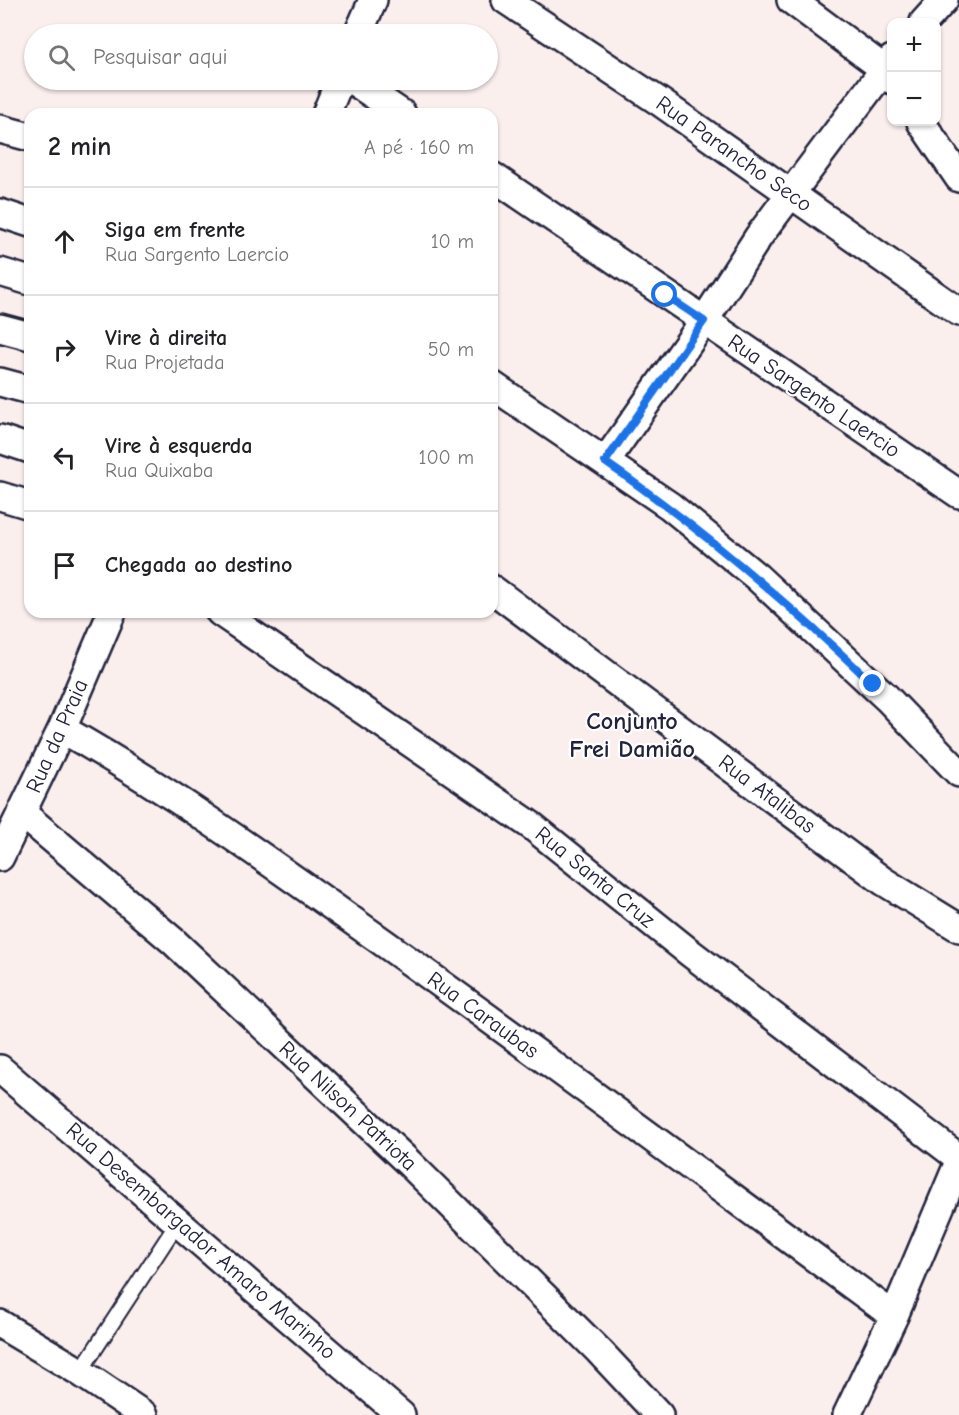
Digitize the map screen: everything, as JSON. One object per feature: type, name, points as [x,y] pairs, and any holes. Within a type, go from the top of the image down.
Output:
[{"type":"street","points":[[362,24],[373,0]]},
{"type":"street","name":"Rua Parancho Seco","points":[[506,0],[791,194],[959,312]]},
{"type":"street","points":[[791,0],[887,68]]},
{"type":"street","points":[[928,18],[944,0]]},
{"type":"street","points":[[605,462],[704,321],[759,236],[887,72]]},
{"type":"street","points":[[328,108],[336,90]]},
{"type":"street","points":[[367,90],[393,108]]},
{"type":"street","points":[[924,126],[959,178]]},
{"type":"street","points":[[0,129],[24,135]]},
{"type":"street","name":"Rua Sargento Laercio","points":[[498,180],[959,494]]},
{"type":"street","points":[[0,213],[24,221]]},
{"type":"street","points":[[0,272],[24,279]]},
{"type":"street","points":[[0,328],[24,334]]},
{"type":"street","points":[[0,382],[24,388]]},
{"type":"street","points":[[498,389],[670,506],[765,585],[887,698],[959,773]]},
{"type":"street","points":[[0,439],[24,447]]},
{"type":"street","points":[[0,496],[24,503]]},
{"type":"street","name":"Rua Atalibas","points":[[498,593],[883,881],[959,928]]},
{"type":"street","name":"Rua da Praia","points":[[0,857],[62,729],[108,618]]},
{"type":"street","name":"Rua Santa Cruz","points":[[229,618],[532,826],[688,952],[959,1160]]},
{"type":"street","name":"Rua Caraubas","points":[[62,729],[131,768],[208,818],[456,994],[894,1316]]},
{"type":"street","name":"Rua Nilson Patriota","points":[[22,813],[174,941],[399,1153],[599,1351],[659,1415]]},
{"type":"street","name":"Rua Desembargador Amaro Marinho","points":[[0,1069],[402,1415]]},
{"type":"street","points":[[847,1415],[894,1316],[959,1160]]},
{"type":"street","points":[[0,1324],[80,1372],[144,1415]]},
{"type":"lane","points":[[80,1372],[177,1222]]},
{"type":"district","name":"Conjunto Frei Damião","points":[[632,735]]},
{"type":"route","points":[[665,295],[704,321],[605,462],[670,506],[757,577],[815,628],[873,684]]}]
